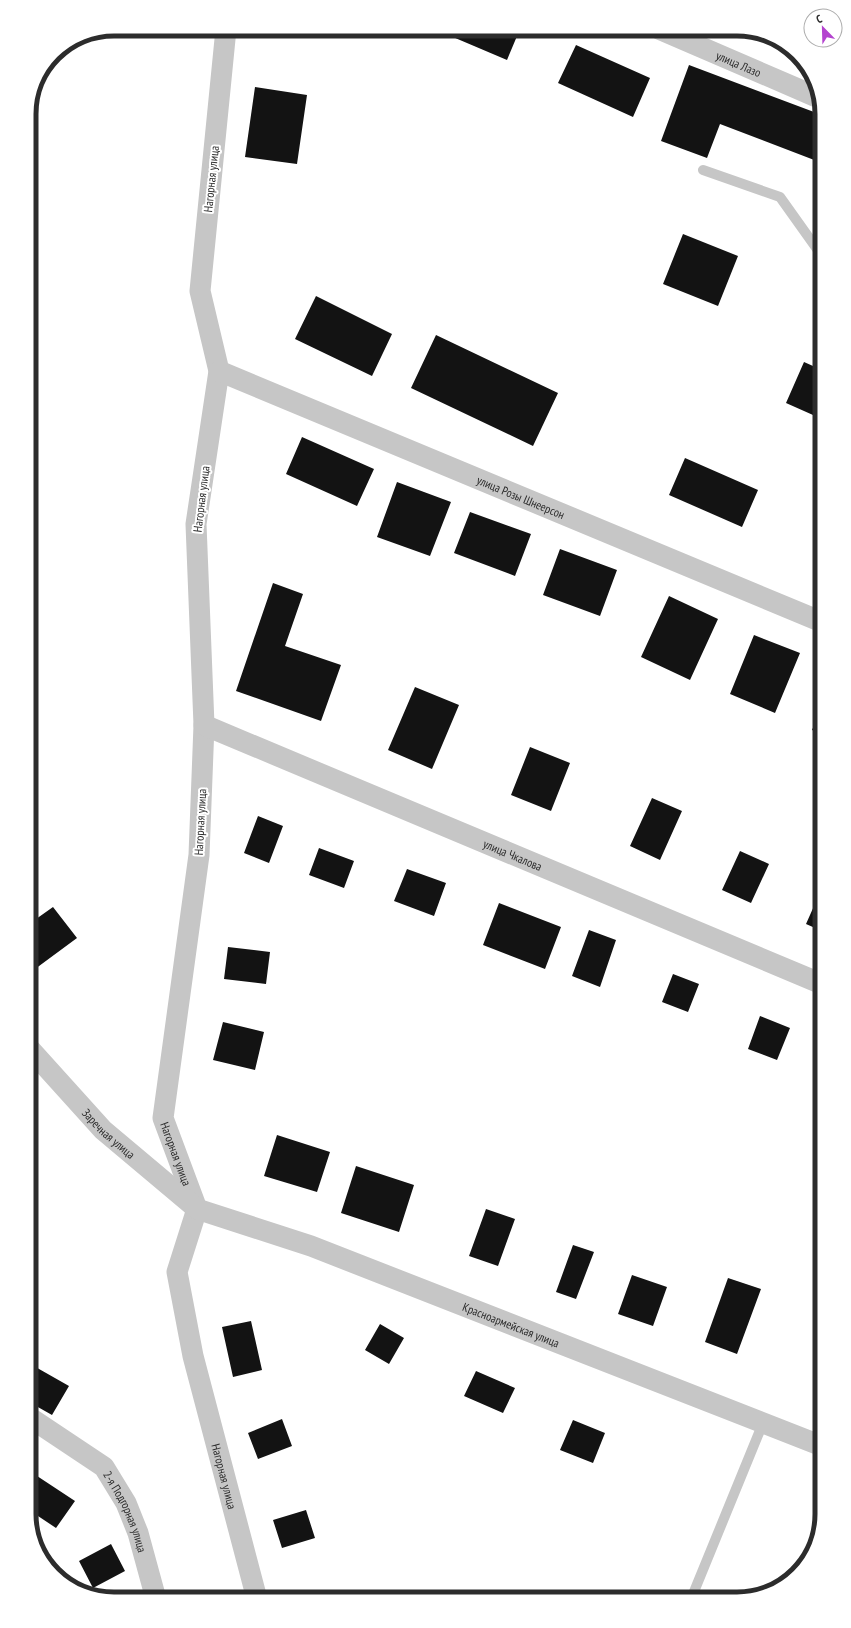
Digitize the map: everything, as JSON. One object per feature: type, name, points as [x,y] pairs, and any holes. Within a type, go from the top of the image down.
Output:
[{"type":"street","name":"Нагорная улица","points":[[225,36],[200,291],[219,371],[196,524],[204,725],[199,855],[163,1118],[197,1209],[176,1272],[193,1356],[255,1592]]},
{"type":"street","name":"улица Лазо","points":[[675,36],[812,95]]},
{"type":"street","name":"улица Розы Шнеерсон","points":[[219,371],[815,619]]},
{"type":"street","name":"улица Чкалова","points":[[204,725],[815,981]]},
{"type":"street","name":"Заречная улица","points":[[36,1056],[103,1130],[197,1209]]},
{"type":"street","name":"Красноармейская улица","points":[[197,1209],[311,1246],[815,1443]]},
{"type":"street","name":"2-я Подгорная улица","points":[[36,1422],[104,1467],[126,1503],[138,1533],[154,1592]]},
{"type":"lane","points":[[703,170],[780,197],[815,246]]},
{"type":"lane","points":[[694,1592],[763,1423]]},
{"type":"building","points":[[450,36],[517,36],[507,60]]},
{"type":"building","points":[[576,45],[650,78],[633,117],[558,83]]},
{"type":"building","points":[[689,65],[815,112],[815,160],[720,124],[707,158],[661,141]]},
{"type":"building","points":[[255,87],[307,95],[297,164],[245,157]]},
{"type":"building","points":[[683,234],[738,256],[718,306],[663,284]]},
{"type":"building","points":[[316,296],[392,334],[372,376],[295,339]]},
{"type":"building","points":[[436,335],[558,393],[533,446],[411,388]]},
{"type":"building","points":[[804,362],[815,367],[815,416],[786,403]]},
{"type":"building","points":[[302,437],[374,469],[357,506],[286,474]]},
{"type":"building","points":[[685,458],[758,490],[742,527],[669,495]]},
{"type":"building","points":[[397,482],[451,502],[430,556],[377,537]]},
{"type":"building","points":[[470,512],[531,534],[515,576],[454,553]]},
{"type":"building","points":[[560,549],[617,570],[600,616],[543,595]]},
{"type":"building","points":[[273,583],[303,594],[285,646],[341,665],[321,721],[236,691]]},
{"type":"building","points":[[669,596],[718,619],[690,680],[641,657]]},
{"type":"building","points":[[754,635],[800,653],[775,713],[730,694]]},
{"type":"building","points":[[415,687],[459,705],[432,769],[388,750]]},
{"type":"building","points":[[815,723],[815,731],[812,730]]},
{"type":"building","points":[[530,747],[570,763],[551,811],[511,795]]},
{"type":"building","points":[[652,798],[682,811],[660,860],[630,846]]},
{"type":"building","points":[[258,816],[283,826],[269,863],[244,853]]},
{"type":"building","points":[[319,848],[354,861],[344,888],[309,875]]},
{"type":"building","points":[[740,851],[769,864],[751,903],[722,890]]},
{"type":"building","points":[[407,869],[446,883],[434,916],[394,901]]},
{"type":"building","points":[[499,903],[561,927],[545,969],[483,945]]},
{"type":"building","points":[[815,904],[815,928],[806,924]]},
{"type":"building","points":[[53,907],[77,938],[36,968],[36,919]]},
{"type":"building","points":[[589,930],[616,940],[600,987],[572,976]]},
{"type":"building","points":[[228,947],[270,952],[266,984],[224,979]]},
{"type":"building","points":[[673,974],[699,984],[688,1012],[662,1002]]},
{"type":"building","points":[[760,1016],[790,1028],[777,1060],[748,1049]]},
{"type":"building","points":[[223,1022],[264,1032],[255,1070],[213,1060]]},
{"type":"building","points":[[277,1135],[330,1152],[317,1192],[264,1176]]},
{"type":"building","points":[[356,1166],[414,1185],[399,1232],[341,1213]]},
{"type":"building","points":[[486,1209],[515,1219],[498,1266],[469,1256]]},
{"type":"building","points":[[573,1245],[594,1252],[576,1299],[556,1292]]},
{"type":"building","points":[[632,1275],[667,1287],[653,1326],[618,1314]]},
{"type":"building","points":[[728,1278],[761,1289],[737,1354],[705,1342]]},
{"type":"building","points":[[251,1321],[262,1370],[233,1377],[222,1327]]},
{"type":"building","points":[[380,1324],[404,1338],[389,1364],[365,1350]]},
{"type":"building","points":[[36,1367],[69,1386],[52,1415],[36,1406]]},
{"type":"building","points":[[476,1371],[515,1388],[503,1413],[464,1396]]},
{"type":"building","points":[[282,1419],[292,1446],[258,1459],[248,1433]]},
{"type":"building","points":[[573,1420],[605,1433],[593,1463],[560,1450]]},
{"type":"building","points":[[36,1475],[75,1501],[56,1528],[36,1515]]},
{"type":"building","points":[[306,1510],[315,1538],[282,1548],[273,1520]]},
{"type":"building","points":[[111,1544],[125,1571],[93,1588],[79,1561]]}]
